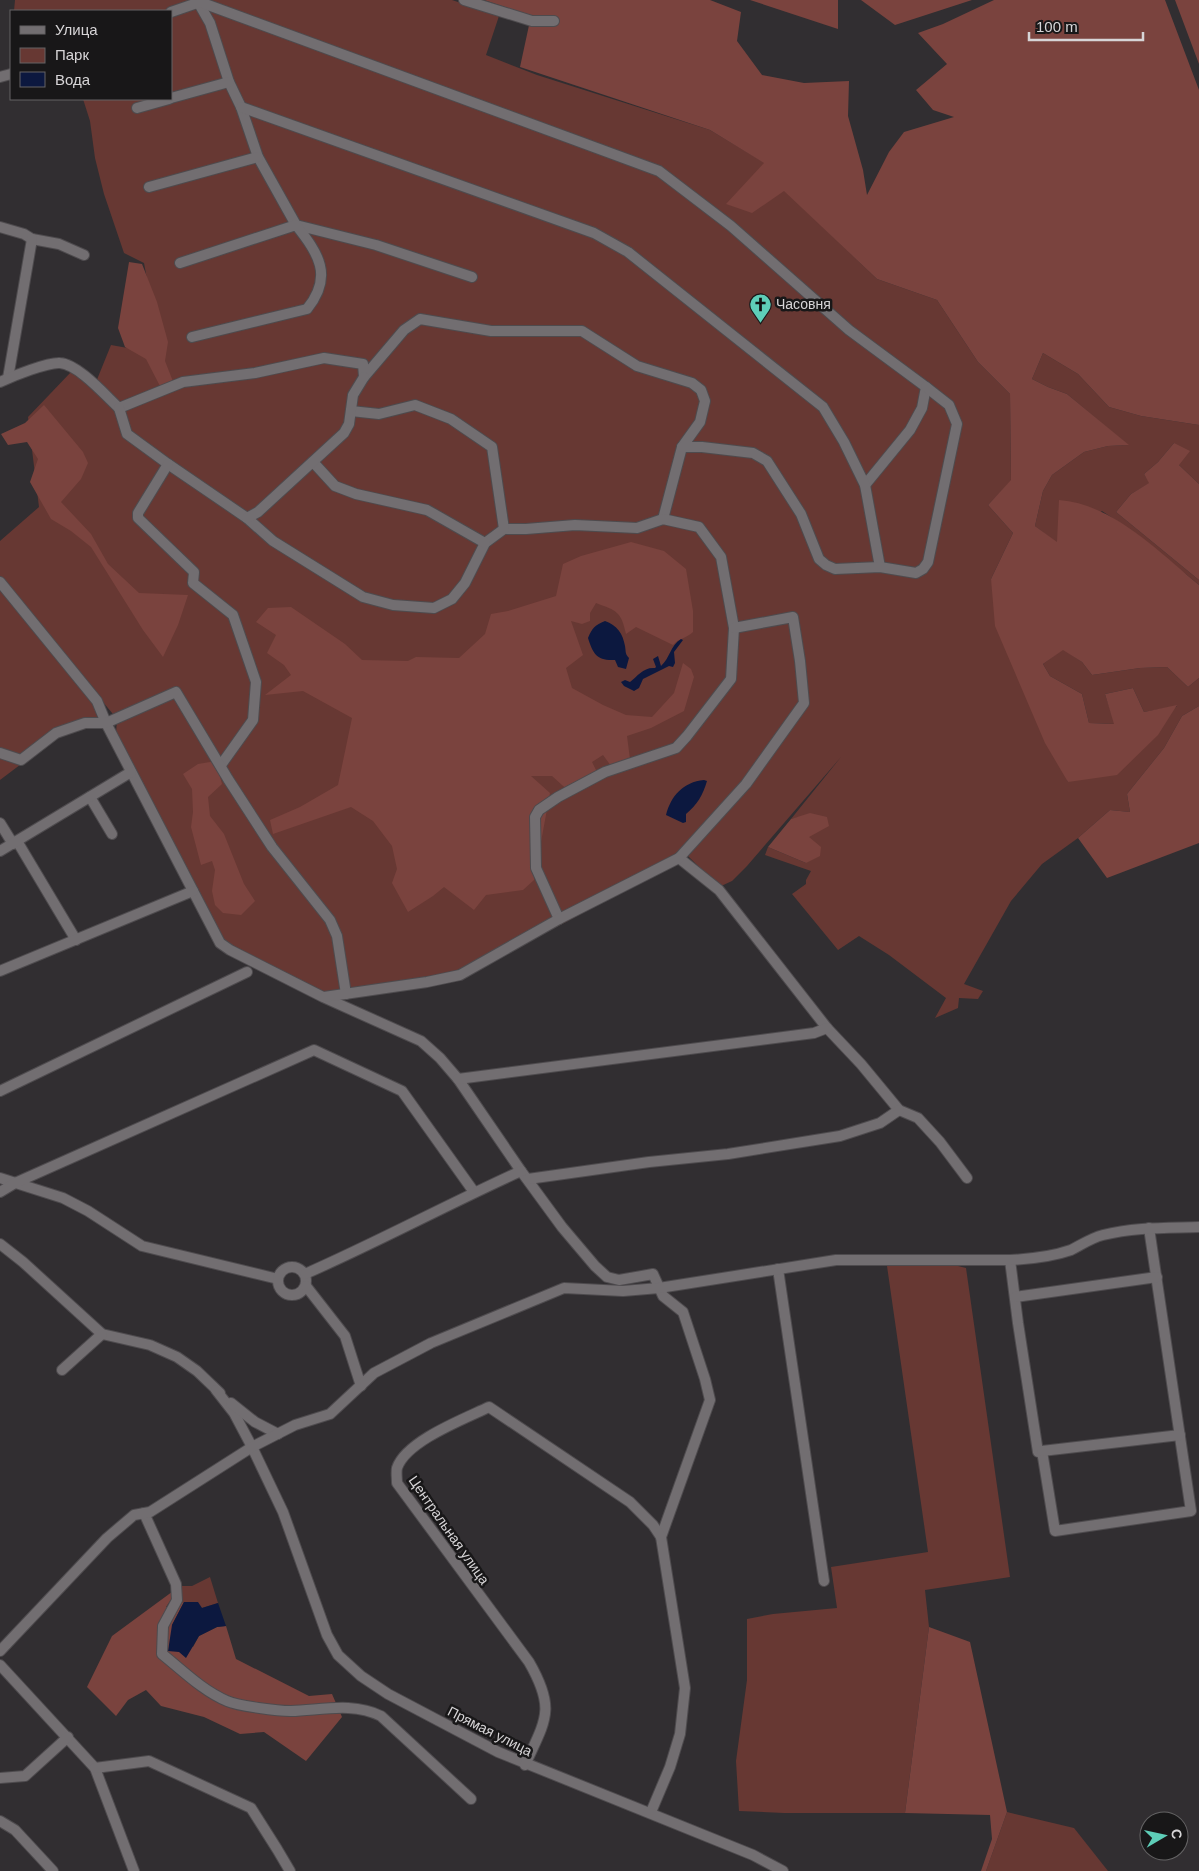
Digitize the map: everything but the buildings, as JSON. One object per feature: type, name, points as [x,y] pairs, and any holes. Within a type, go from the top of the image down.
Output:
[{"type":"street","points":[[464,0],[532,22],[554,21]]},
{"type":"street","points":[[192,337],[307,309],[314,300],[320,284],[321,264],[313,247],[296,225],[258,157],[241,107],[229,82],[210,23],[197,1]]},
{"type":"street","points":[[172,12],[197,1],[660,170],[731,226],[849,330],[949,405],[957,424],[928,562],[923,570],[916,573],[880,567],[835,568],[826,565],[819,559],[801,514],[767,461],[753,453],[702,447],[682,447]]},
{"type":"street","points":[[172,97],[229,82]]},
{"type":"street","points":[[137,108],[163,100]]},
{"type":"street","points":[[241,107],[594,233],[628,252],[823,407],[844,442],[865,485],[880,567]]},
{"type":"street","points":[[149,187],[258,157]]},
{"type":"street","points":[[180,263],[296,225],[376,245],[472,277]]},
{"type":"street","points":[[0,227],[24,234],[32,239],[59,244],[84,255]]},
{"type":"street","points":[[4,380],[32,239]]},
{"type":"street","points":[[247,518],[258,512],[344,433],[349,424],[353,395],[364,377],[404,330],[420,319],[491,331],[582,331],[637,366],[692,383],[701,390],[705,401],[700,422],[682,447],[664,519]]},
{"type":"street","points":[[119,408],[183,382],[255,373],[324,358],[363,364],[364,377]]},
{"type":"street","points":[[4,380],[49,364],[60,363],[73,367],[119,408],[127,434],[247,518],[273,542],[363,597],[393,605],[434,608],[452,599],[465,583],[485,543],[504,529],[575,525],[637,528],[664,519],[699,527],[721,557],[734,628],[731,679],[676,748],[605,772],[558,797],[539,810],[535,817],[536,868],[559,919]]},
{"type":"street","points":[[865,485],[910,430],[922,408],[926,387]]},
{"type":"street","points":[[351,411],[379,414],[415,405],[451,419],[492,447],[504,529]]},
{"type":"street","points":[[313,462],[335,486],[356,494],[427,510],[485,543]]},
{"type":"street","points":[[168,464],[138,513],[138,518],[194,572],[194,583],[233,615],[256,682],[253,720],[221,765]]},
{"type":"street","points":[[0,582],[96,701],[220,943],[230,950],[323,997],[421,1041],[458,1078],[520,1171],[528,1179],[562,1227],[595,1266],[606,1277],[619,1280],[654,1274],[663,1296],[683,1312],[710,1400],[661,1537],[685,1688],[680,1734],[670,1767],[651,1812]]},
{"type":"street","points":[[323,997],[427,982],[460,975],[559,919],[679,858],[746,784],[804,703],[793,616],[734,628]]},
{"type":"street","points":[[0,753],[21,760],[56,733],[85,723],[106,723],[176,692],[228,779],[272,847],[330,920],[336,936],[346,994]]},
{"type":"street","points":[[0,851],[131,772]]},
{"type":"street","points":[[90,797],[112,834]]},
{"type":"street","points":[[0,823],[15,842],[76,940]]},
{"type":"street","points":[[679,858],[719,890],[827,1028],[900,1110],[918,1118],[940,1142],[967,1178]]},
{"type":"street","points":[[0,971],[193,891]]},
{"type":"street","points":[[0,1091],[247,972]]},
{"type":"street","points":[[458,1078],[814,1033],[827,1028]]},
{"type":"street","points":[[0,1192],[15,1183],[314,1050],[402,1091],[474,1192]]},
{"type":"street","points":[[528,1179],[649,1162],[728,1154],[840,1136],[880,1123],[900,1110]]},
{"type":"street","points":[[305,1274],[353,1253],[520,1171]]},
{"type":"street","points":[[0,1178],[63,1198],[88,1211],[142,1246],[278,1280]]},
{"type":"street","points":[[0,1651],[107,1538],[134,1515],[150,1512],[252,1446],[295,1425],[330,1414],[374,1373],[432,1342],[564,1288],[623,1291],[659,1288],[836,1260],[1035,1259],[1069,1250],[1100,1236],[1149,1228],[1199,1227]]},
{"type":"street","points":[[1042,1451],[1055,1531],[1192,1511],[1149,1228]]},
{"type":"street","points":[[0,1244],[24,1262],[102,1334],[150,1345],[177,1357],[197,1371],[216,1390],[255,1422],[278,1434]]},
{"type":"street","points":[[1010,1260],[1038,1452],[1180,1435]]},
{"type":"street","points":[[306,1286],[300,1293],[292,1296],[283,1292],[278,1284],[278,1280],[282,1271],[290,1267],[298,1268],[305,1274],[306,1286],[345,1336],[361,1386]]},
{"type":"street","points":[[778,1269],[824,1581]]},
{"type":"street","points":[[1015,1297],[1157,1277]]},
{"type":"street","points":[[62,1370],[102,1334]]},
{"type":"street","name":"Прямая улица","points":[[216,1390],[234,1413],[283,1512],[327,1635],[338,1655],[361,1676],[388,1694],[498,1752],[651,1812],[753,1855],[783,1871]]},
{"type":"street","name":"Центральная улица","points":[[525,1764],[545,1716],[546,1705],[543,1691],[529,1662],[397,1483],[397,1469],[402,1458],[418,1442],[489,1406],[630,1502],[661,1537]]},
{"type":"street","points":[[144,1513],[176,1584],[177,1600],[163,1626],[162,1654],[203,1687],[228,1702],[289,1711],[356,1707],[370,1710],[381,1716],[471,1799]]},
{"type":"street","points":[[0,1665],[95,1768],[134,1871]]},
{"type":"street","points":[[0,1778],[25,1776],[68,1737]]},
{"type":"street","points":[[95,1768],[148,1761],[251,1808],[290,1871]]},
{"type":"street","points":[[0,1821],[15,1830],[53,1871]]},
{"type":"green space","points":[[15,0],[452,0],[499,16],[486,55],[537,75],[710,130],[765,163],[784,190],[877,279],[937,300],[978,362],[1010,394],[1011,481],[988,505],[1013,533],[991,579],[1068,782],[1177,706],[1144,712],[1133,688],[1105,694],[1115,724],[1089,723],[1082,694],[1050,676],[1043,664],[1063,649],[1082,662],[1092,675],[1140,668],[1167,667],[1188,687],[1199,678],[1199,706],[1182,716],[1164,748],[1127,794],[1130,812],[1110,810],[1078,838],[1042,864],[1011,901],[964,984],[983,991],[978,999],[959,998],[958,1008],[935,1018],[946,998],[889,955],[859,936],[838,950],[792,894],[806,884],[811,871],[765,855],[768,847],[806,863],[809,837],[799,817],[791,819],[841,757],[732,881],[719,887],[688,856],[566,922],[462,974],[328,994],[225,942],[116,734],[117,719],[0,577],[0,541],[39,507],[28,417],[71,372],[96,382],[111,345],[161,354],[144,263],[124,253],[104,194],[95,158],[90,121],[83,100],[172,100],[172,10],[14,10]]},
{"type":"green space","points":[[1043,353],[1078,374],[1109,407],[1141,416],[1199,425],[1199,484],[1179,465],[1174,443],[1158,462],[1144,474],[1150,483],[1131,494],[1116,512],[1199,580],[1199,585],[1138,535],[1102,511],[1057,543],[1035,526],[1043,491],[1052,475],[1084,452],[1108,446],[1128,445],[1067,394],[1032,379]]},
{"type":"green space","points":[[0,588],[93,704],[99,722],[53,740],[0,780]]},
{"type":"green space","points":[[954,1265],[966,1268],[1010,1577],[925,1590],[929,1627],[905,1813],[739,1811],[736,1761],[747,1680],[747,1619],[773,1614],[837,1608],[831,1567],[928,1552],[887,1266]]},
{"type":"green space","points":[[210,1577],[218,1603],[202,1608],[184,1602],[166,1608],[180,1586],[192,1586]]},
{"type":"green space","points":[[1007,1812],[1074,1828],[1108,1871],[986,1871]]},
{"type":"shaded area","points":[[484,0],[710,0],[741,12],[737,41],[762,75],[804,83],[849,81],[848,116],[863,170],[867,195],[889,152],[904,132],[954,117],[933,110],[916,90],[947,64],[918,33],[943,24],[994,0],[1165,0],[1199,90],[1199,425],[1141,416],[1109,407],[1078,374],[1043,353],[1032,379],[1067,394],[1129,445],[1108,446],[1084,452],[1052,475],[1043,491],[1035,526],[1057,542],[1059,500],[1079,503],[1098,510],[1134,532],[1199,585],[1199,678],[1188,687],[1167,667],[1140,668],[1092,675],[1082,662],[1063,650],[1043,664],[1050,676],[1082,694],[1089,723],[1114,724],[1105,694],[1133,688],[1144,712],[1177,705],[1158,735],[1117,775],[1068,782],[1045,743],[995,626],[991,579],[1013,533],[988,505],[1011,480],[1010,394],[978,362],[937,300],[877,279],[784,191],[752,213],[726,204],[764,163],[710,130],[520,67],[531,16]]},
{"type":"shaded area","points":[[750,0],[838,0],[838,29]]},
{"type":"shaded area","points":[[861,0],[972,0],[895,25]]},
{"type":"shaded area","points":[[1175,0],[1199,0],[1199,64]]},
{"type":"shaded area","points":[[129,262],[142,264],[157,302],[168,342],[165,361],[174,384],[161,388],[146,359],[125,347],[118,328]]},
{"type":"shaded area","points":[[44,405],[83,452],[88,463],[81,479],[61,502],[91,534],[108,564],[139,593],[188,595],[178,625],[163,657],[143,630],[91,547],[71,531],[51,519],[30,482],[38,459],[27,442],[8,445],[1,434],[25,423]]},
{"type":"shaded area","points":[[1174,443],[1190,451],[1179,465],[1199,484],[1199,580],[1116,512],[1131,494],[1149,483],[1144,474],[1158,462]]},
{"type":"shaded area","points":[[631,542],[664,551],[686,569],[693,611],[693,632],[673,645],[636,627],[626,634],[620,616],[613,610],[596,603],[590,613],[590,621],[582,624],[571,621],[583,655],[566,668],[572,688],[626,715],[652,717],[674,693],[683,663],[691,669],[694,677],[684,711],[651,728],[627,736],[631,767],[614,770],[603,755],[592,762],[598,774],[585,789],[572,794],[552,776],[531,776],[550,793],[534,880],[523,890],[486,895],[474,910],[444,887],[408,912],[392,883],[397,869],[392,846],[373,821],[351,807],[273,834],[270,820],[300,807],[338,785],[352,718],[303,691],[265,695],[291,675],[284,665],[267,653],[276,635],[256,622],[268,608],[291,607],[345,644],[362,660],[408,661],[416,657],[459,658],[485,634],[491,614],[508,611],[556,596],[563,564],[581,556]]},
{"type":"shaded area","points":[[1199,706],[1199,843],[1107,878],[1078,838],[1110,810],[1130,812],[1127,794],[1164,748],[1182,716]]},
{"type":"shaded area","points":[[216,761],[222,784],[208,797],[210,816],[224,834],[244,884],[255,901],[241,915],[223,913],[215,905],[212,891],[215,870],[212,861],[201,865],[191,827],[193,812],[192,789],[183,774],[198,764]]},
{"type":"shaded area","points":[[810,813],[827,817],[829,826],[809,837],[821,847],[820,856],[806,863],[768,847],[791,819]]},
{"type":"shaded area","points":[[180,1586],[166,1607],[184,1602],[172,1625],[193,1647],[199,1636],[217,1627],[226,1626],[236,1659],[309,1696],[332,1694],[342,1717],[306,1761],[264,1732],[240,1734],[204,1717],[161,1706],[146,1690],[128,1700],[116,1716],[87,1687],[112,1636]]},
{"type":"shaded area","points":[[929,1627],[970,1642],[1007,1812],[986,1871],[981,1871],[992,1839],[990,1815],[905,1813]]},
{"type":"water","points":[[605,621],[619,630],[623,638],[626,654],[629,658],[626,669],[618,667],[615,660],[600,658],[592,648],[588,638],[589,635],[594,627]]},
{"type":"water","points":[[681,639],[683,640],[674,652],[675,663],[673,667],[669,666],[643,679],[639,688],[634,691],[624,686],[621,682],[625,680],[630,682],[644,670],[655,668],[653,659],[658,656],[661,666],[674,645]]},
{"type":"water","points":[[704,780],[707,781],[704,791],[686,814],[686,822],[683,823],[666,815],[671,802],[679,791],[690,784]]},
{"type":"water","points":[[184,1602],[198,1602],[202,1608],[218,1603],[226,1626],[217,1627],[199,1636],[186,1658],[179,1652],[168,1651],[172,1625]]},
{"type":"place","name":"Часовня","points":[[760,323]]}]
